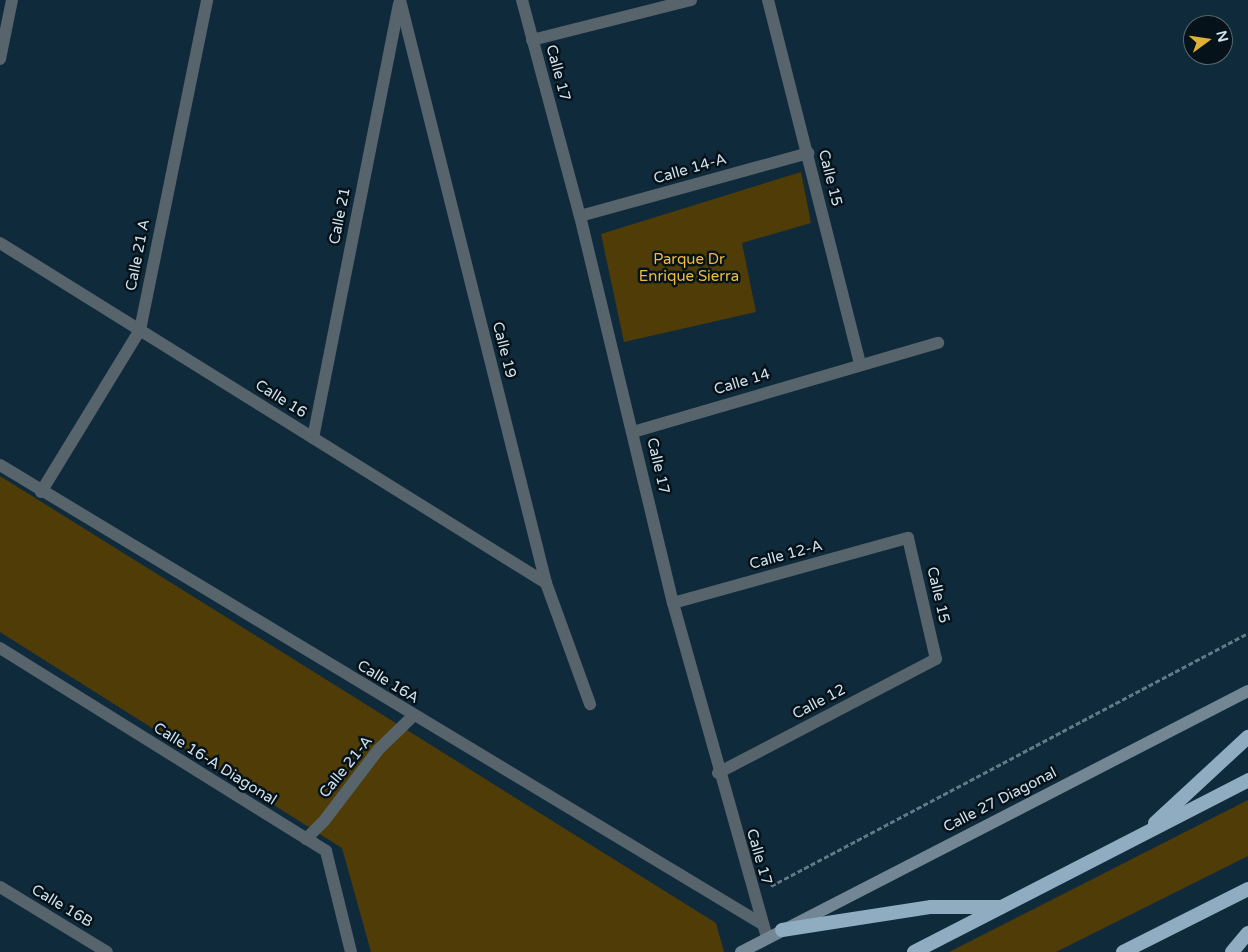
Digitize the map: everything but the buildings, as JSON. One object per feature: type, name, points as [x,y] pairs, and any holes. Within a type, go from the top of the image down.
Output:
[{"type":"highway","points":[[1142,835],[1248,737]]},
{"type":"highway","points":[[914,952],[1248,780]]},
{"type":"highway","points":[[1123,952],[1248,889]]},
{"type":"highway","points":[[782,930],[931,907],[1004,907]]},
{"type":"highway","points":[[1232,952],[1248,933]]},
{"type":"main road","name":"Calle 27 Diagonal","points":[[767,938],[1248,691]]},
{"type":"main road","points":[[741,952],[767,938]]},
{"type":"street","points":[[0,59],[12,0]]},
{"type":"street","name":"Calle 21 A","points":[[41,492],[140,330],[207,0]]},
{"type":"street","name":"Calle 21","points":[[313,438],[400,0]]},
{"type":"street","name":"Calle 19","points":[[400,0],[546,583],[590,704]]},
{"type":"street","name":"Calle 17","points":[[522,0],[580,216],[673,603],[718,773],[767,938]]},
{"type":"street","points":[[532,40],[691,0]]},
{"type":"street","name":"Calle 15","points":[[768,0],[860,364]]},
{"type":"street","name":"Calle 14-A","points":[[580,216],[808,153]]},
{"type":"street","name":"Calle 16","points":[[0,242],[546,583]]},
{"type":"street","name":"Calle 14","points":[[633,432],[860,364],[938,343]]},
{"type":"street","name":"Calle 16A","points":[[0,466],[413,716],[762,924]]},
{"type":"street","name":"Calle 15","points":[[908,538],[936,659]]},
{"type":"street","name":"Calle 12-A","points":[[673,603],[908,538]]},
{"type":"street","name":"Calle 16-A Diagonal","points":[[0,648],[326,851],[351,952]]},
{"type":"street","name":"Calle 12","points":[[718,773],[936,659]]},
{"type":"street","name":"Calle 21-A","points":[[306,839],[324,821],[378,750],[413,716]]},
{"type":"street","name":"Calle 16B","points":[[0,887],[107,952]]},
{"type":"path","points":[[753,896],[1248,633]]},
{"type":"green space","name":"Parque Dr Enrique Sierra","points":[[801,172],[811,223],[742,243],[756,312],[624,342],[601,234]]},
{"type":"green space","points":[[0,476],[716,923],[724,952],[371,952],[342,848],[0,632]]},
{"type":"green space","points":[[1248,800],[1248,856],[1056,952],[949,952]]}]
